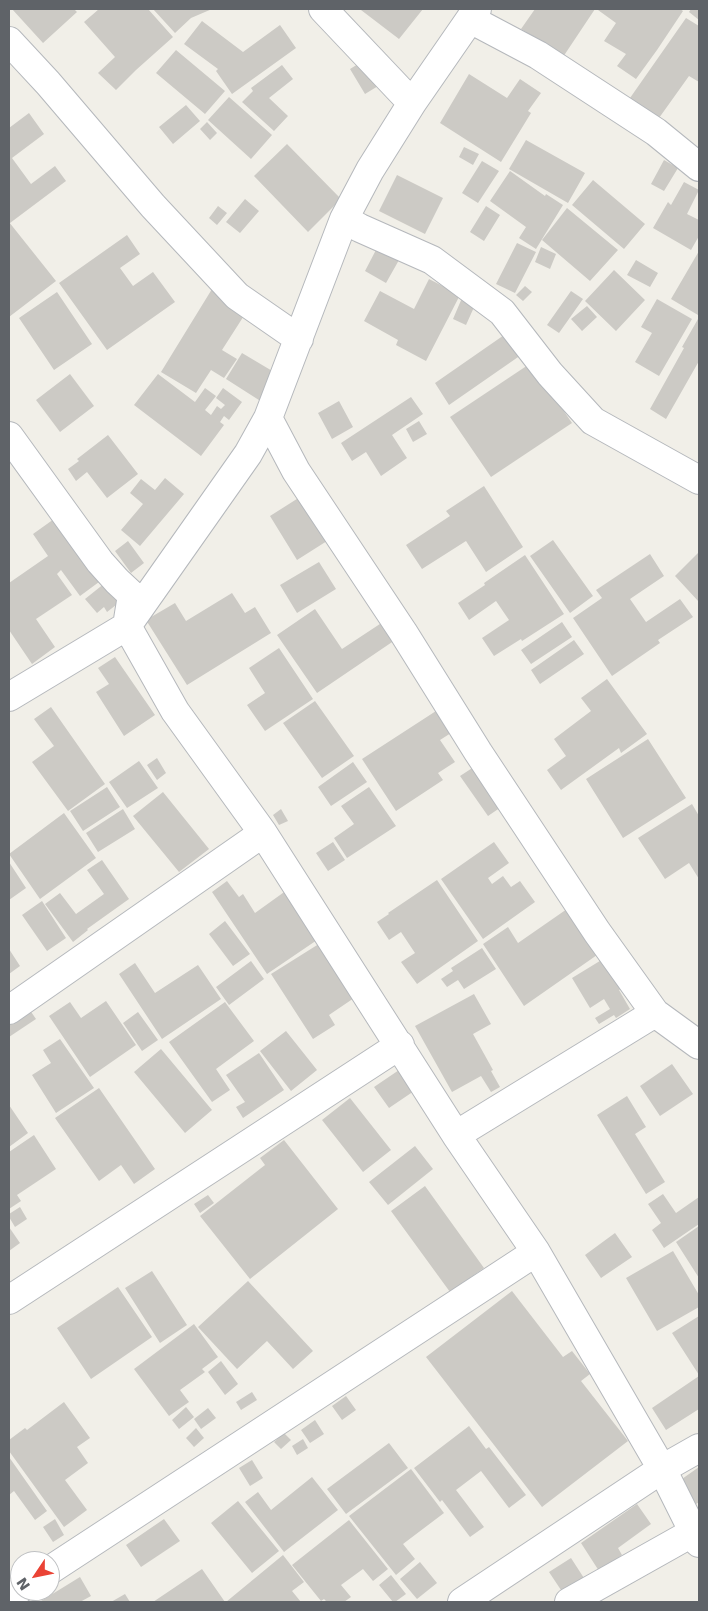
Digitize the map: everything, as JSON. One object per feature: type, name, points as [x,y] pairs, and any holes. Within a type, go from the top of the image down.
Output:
[{"type":"street","points":[[322,9],[412,103]]},
{"type":"street","points":[[9,697],[127,626],[248,454],[268,418],[344,219],[370,170],[412,103],[473,14],[656,132],[699,167]]},
{"type":"street","points":[[9,41],[48,83],[153,206],[237,296],[299,338]]},
{"type":"street","points":[[344,219],[432,260],[502,312],[550,374],[593,422],[699,480]]},
{"type":"street","points":[[268,418],[296,472],[403,632],[478,752],[597,932],[655,1013],[699,1045]]},
{"type":"street","points":[[9,436],[100,562],[132,595],[127,626],[175,711],[263,833],[456,1135],[536,1252],[662,1469],[699,1543]]},
{"type":"street","points":[[9,1010],[263,833]]},
{"type":"street","points":[[456,1135],[655,1013]]},
{"type":"street","points":[[9,1300],[400,1045]]},
{"type":"street","points":[[60,1563],[536,1252]]},
{"type":"street","points":[[462,1602],[662,1469],[699,1448]]},
{"type":"street","points":[[569,1602],[699,1529]]},
{"type":"building","points":[[12,9],[74,9],[77,12],[43,43]]},
{"type":"building","points":[[99,9],[148,9],[173,37],[116,90],[98,73],[115,57],[84,22]]},
{"type":"building","points":[[153,9],[212,9],[191,18],[175,33]]},
{"type":"building","points":[[362,9],[423,9],[399,39]]},
{"type":"building","points":[[535,9],[595,9],[563,57],[521,29]]},
{"type":"building","points":[[599,9],[680,9],[683,11],[636,79],[617,66],[626,54],[604,41],[616,23]]},
{"type":"building","points":[[691,9],[699,9],[699,20],[689,12]]},
{"type":"building","points":[[686,18],[699,26],[699,82],[689,76],[659,118],[630,98]]},
{"type":"building","points":[[202,21],[243,52],[280,25],[296,48],[232,94],[216,71],[218,69],[184,44]]},
{"type":"building","points":[[176,50],[225,91],[205,114],[156,73]]},
{"type":"building","points":[[368,58],[383,83],[365,94],[350,69]]},
{"type":"building","points":[[282,65],[293,79],[269,98],[288,116],[274,131],[242,102],[253,91],[251,88]]},
{"type":"building","points":[[469,74],[507,98],[520,79],[541,93],[528,111],[531,113],[501,162],[440,123]]},
{"type":"building","points":[[229,97],[272,135],[251,159],[208,120]]},
{"type":"building","points":[[186,105],[200,121],[173,144],[159,127]]},
{"type":"building","points":[[29,113],[44,134],[12,158],[31,184],[55,166],[66,181],[10,223],[9,128]]},
{"type":"building","points":[[207,122],[217,133],[210,140],[200,129]]},
{"type":"building","points":[[526,140],[585,173],[568,203],[509,169]]},
{"type":"building","points":[[287,144],[341,199],[308,232],[254,176]]},
{"type":"building","points":[[464,147],[479,154],[473,165],[459,157]]},
{"type":"building","points":[[664,160],[678,168],[664,191],[651,184]]},
{"type":"building","points":[[482,161],[499,171],[478,203],[462,193]]},
{"type":"building","points":[[510,171],[545,196],[546,194],[563,205],[536,249],[519,238],[526,227],[490,201]]},
{"type":"building","points":[[397,175],[443,198],[425,234],[379,211]]},
{"type":"building","points":[[593,180],[645,224],[624,249],[572,205]]},
{"type":"building","points":[[684,182],[699,190],[687,214],[699,220],[699,236],[691,250],[653,228],[668,202],[671,205]]},
{"type":"building","points":[[245,199],[259,211],[240,233],[226,222]]},
{"type":"building","points":[[218,206],[227,213],[217,225],[209,218]]},
{"type":"building","points":[[486,206],[500,215],[484,241],[470,232]]},
{"type":"building","points":[[567,208],[618,250],[590,281],[542,240]]},
{"type":"building","points":[[9,222],[56,281],[9,317]]},
{"type":"building","points":[[127,235],[140,254],[120,268],[133,286],[153,272],[175,302],[107,350],[59,283]]},
{"type":"building","points":[[517,243],[536,252],[515,293],[496,284]]},
{"type":"building","points":[[541,247],[556,254],[550,269],[535,262]]},
{"type":"building","points":[[377,248],[399,260],[386,283],[365,271]]},
{"type":"building","points":[[699,251],[699,313],[698,315],[671,299]]},
{"type":"building","points":[[636,260],[658,273],[650,287],[627,275]]},
{"type":"building","points":[[614,270],[645,300],[616,331],[585,301]]},
{"type":"building","points":[[429,279],[460,295],[426,361],[396,345],[398,340],[364,321],[380,291],[414,309]]},
{"type":"building","points":[[525,286],[532,292],[523,301],[516,295]]},
{"type":"building","points":[[212,289],[247,311],[222,350],[237,359],[224,378],[211,370],[196,393],[161,372]]},
{"type":"building","points":[[571,291],[583,299],[559,333],[547,325]]},
{"type":"building","points":[[57,292],[92,344],[54,370],[19,318]]},
{"type":"building","points":[[462,298],[475,305],[466,325],[453,319]]},
{"type":"building","points":[[657,299],[692,319],[659,376],[635,362],[652,333],[641,327]]},
{"type":"building","points":[[587,306],[597,317],[582,331],[571,319]]},
{"type":"building","points":[[698,319],[699,361],[666,419],[650,409]]},
{"type":"building","points":[[507,333],[521,355],[449,405],[435,383]]},
{"type":"building","points":[[242,353],[279,375],[262,402],[226,379]]},
{"type":"building","points":[[531,363],[572,423],[491,477],[450,417]]},
{"type":"building","points":[[70,374],[94,406],[60,432],[36,400]]},
{"type":"building","points":[[158,374],[195,402],[205,388],[216,396],[205,410],[211,415],[217,406],[221,409],[225,405],[216,398],[223,388],[242,402],[229,420],[224,416],[220,422],[224,425],[201,456],[134,405]]},
{"type":"building","points":[[411,397],[423,414],[392,435],[407,458],[381,476],[366,452],[352,461],[341,443]]},
{"type":"building","points":[[339,401],[353,427],[332,439],[318,413]]},
{"type":"building","points":[[419,421],[427,434],[413,442],[406,429]]},
{"type":"building","points":[[108,435],[138,474],[107,498],[87,472],[76,481],[68,469],[79,461],[77,459]]},
{"type":"building","points":[[165,478],[184,494],[140,546],[121,530],[143,504],[130,493],[141,479],[155,490]]},
{"type":"building","points":[[484,486],[523,547],[486,572],[466,541],[422,569],[406,545],[450,516],[446,511]]},
{"type":"building","points":[[300,497],[327,541],[297,560],[270,516]]},
{"type":"building","points":[[54,519],[99,582],[80,596],[61,570],[57,574],[72,595],[36,619],[55,647],[32,664],[9,630],[9,583],[48,556],[33,534]]},
{"type":"building","points":[[553,540],[593,596],[570,613],[530,556]]},
{"type":"building","points":[[128,541],[144,563],[131,573],[115,551]]},
{"type":"building","points":[[699,552],[699,602],[675,576]]},
{"type":"building","points":[[650,554],[664,576],[630,599],[646,622],[680,599],[693,617],[658,640],[660,643],[612,676],[573,618],[602,598],[596,590]]},
{"type":"building","points":[[525,555],[564,614],[522,641],[521,639],[494,656],[482,638],[509,620],[496,601],[469,620],[458,603]]},
{"type":"building","points":[[319,562],[336,589],[297,613],[280,585]]},
{"type":"building","points":[[105,583],[125,598],[107,612],[104,607],[97,613],[85,599]]},
{"type":"building","points":[[232,593],[245,613],[255,607],[271,633],[187,685],[146,620],[175,603],[186,621]]},
{"type":"building","points":[[315,609],[342,649],[389,618],[401,636],[317,693],[277,635]]},
{"type":"building","points":[[562,622],[572,637],[531,664],[521,650]]},
{"type":"building","points":[[574,640],[584,654],[540,684],[531,670]]},
{"type":"building","points":[[279,648],[313,699],[265,731],[247,705],[265,693],[249,668]]},
{"type":"building","points":[[115,657],[155,715],[124,736],[96,692],[109,684],[98,668]]},
{"type":"building","points":[[607,679],[647,734],[621,753],[619,748],[561,790],[547,770],[566,756],[554,739],[591,711],[581,698]]},
{"type":"building","points":[[315,701],[354,756],[322,778],[283,723]]},
{"type":"building","points":[[51,707],[105,784],[68,811],[32,762],[54,746],[34,719]]},
{"type":"building","points":[[436,711],[451,733],[440,740],[455,762],[438,773],[443,780],[396,811],[362,759]]},
{"type":"building","points":[[648,739],[686,798],[623,838],[586,779]]},
{"type":"building","points":[[157,758],[166,773],[157,780],[147,765]]},
{"type":"building","points":[[139,761],[158,788],[127,808],[109,782]]},
{"type":"building","points":[[483,761],[510,801],[488,816],[460,776]]},
{"type":"building","points":[[353,762],[367,782],[331,806],[318,787]]},
{"type":"building","points":[[107,787],[120,807],[83,831],[70,811]]},
{"type":"building","points":[[369,787],[396,826],[347,858],[334,838],[354,824],[341,806]]},
{"type":"building","points":[[163,792],[209,849],[179,872],[133,816]]},
{"type":"building","points":[[692,804],[699,816],[699,879],[689,863],[665,879],[638,838]]},
{"type":"building","points":[[123,809],[135,829],[98,852],[86,833]]},
{"type":"building","points":[[281,809],[288,821],[279,825],[273,815]]},
{"type":"building","points":[[64,813],[96,858],[40,899],[9,854]]},
{"type":"building","points":[[333,842],[345,860],[328,871],[316,853]]},
{"type":"building","points":[[494,842],[509,863],[488,878],[492,884],[503,876],[511,887],[520,881],[535,902],[483,939],[441,879]]},
{"type":"building","points":[[102,860],[129,899],[87,929],[73,942],[45,904],[60,893],[76,914],[104,894],[87,870]]},
{"type":"building","points":[[9,862],[26,888],[9,900]]},
{"type":"building","points":[[437,880],[478,941],[417,984],[401,962],[415,953],[401,932],[389,940],[377,922]]},
{"type":"building","points":[[227,881],[239,897],[243,894],[255,913],[287,890],[320,938],[267,974],[212,892]]},
{"type":"building","points":[[42,901],[66,938],[47,951],[22,915]]},
{"type":"building","points":[[567,909],[597,955],[524,1006],[483,944],[508,927],[518,943]]},
{"type":"building","points":[[225,921],[250,954],[233,966],[209,934]]},
{"type":"building","points":[[322,942],[357,996],[329,1015],[335,1025],[313,1039],[271,974]]},
{"type":"building","points":[[482,948],[496,969],[464,989],[458,980],[447,987],[441,979],[453,971],[451,968]]},
{"type":"building","points":[[9,949],[20,966],[9,974]]},
{"type":"building","points":[[608,956],[626,986],[619,990],[630,1009],[616,1018],[614,1015],[599,1024],[595,1018],[610,1009],[604,999],[590,1008],[572,978]]},
{"type":"building","points":[[251,961],[264,979],[229,1005],[216,987]]},
{"type":"building","points":[[135,963],[155,993],[198,965],[221,999],[162,1039],[119,974]]},
{"type":"building","points":[[474,994],[491,1024],[473,1034],[500,1087],[491,1092],[481,1076],[452,1092],[415,1026]]},
{"type":"building","points":[[106,1001],[136,1045],[90,1077],[49,1016],[70,1002],[81,1018]]},
{"type":"building","points":[[225,1002],[254,1041],[216,1069],[230,1090],[212,1102],[169,1042]]},
{"type":"building","points":[[27,1006],[36,1019],[9,1037],[9,1019]]},
{"type":"building","points":[[138,1012],[158,1040],[142,1051],[123,1023]]},
{"type":"building","points":[[286,1031],[317,1070],[291,1091],[260,1051]]},
{"type":"building","points":[[60,1039],[94,1088],[56,1113],[32,1075],[51,1063],[43,1050]]},
{"type":"building","points":[[161,1049],[212,1110],[185,1133],[134,1072]]},
{"type":"building","points":[[259,1053],[284,1090],[243,1118],[236,1107],[245,1102],[226,1075]]},
{"type":"building","points":[[672,1064],[693,1094],[660,1116],[640,1086]]},
{"type":"building","points":[[402,1068],[417,1089],[389,1108],[374,1087]]},
{"type":"building","points":[[99,1088],[155,1169],[134,1184],[121,1165],[99,1181],[55,1118]]},
{"type":"building","points":[[627,1096],[646,1127],[635,1134],[665,1182],[646,1194],[597,1115]]},
{"type":"building","points":[[350,1098],[391,1150],[363,1172],[322,1120]]},
{"type":"building","points":[[9,1105],[28,1133],[9,1147]]},
{"type":"building","points":[[34,1135],[56,1169],[17,1195],[21,1201],[9,1209],[9,1152]]},
{"type":"building","points":[[284,1140],[338,1209],[250,1279],[200,1216],[265,1165],[260,1158]]},
{"type":"building","points":[[415,1146],[433,1169],[388,1205],[369,1182]]},
{"type":"building","points":[[425,1186],[484,1268],[450,1292],[391,1211]]},
{"type":"building","points":[[663,1194],[676,1213],[699,1197],[699,1224],[664,1248],[652,1230],[661,1223],[648,1204]]},
{"type":"building","points":[[208,1195],[214,1203],[200,1213],[194,1204]]},
{"type":"building","points":[[20,1207],[27,1219],[15,1227],[9,1214]]},
{"type":"building","points":[[699,1226],[699,1278],[676,1242]]},
{"type":"building","points":[[9,1227],[20,1243],[9,1251]]},
{"type":"building","points":[[615,1233],[632,1257],[601,1278],[585,1255]]},
{"type":"building","points":[[673,1251],[699,1295],[699,1307],[657,1331],[626,1278]]},
{"type":"building","points":[[152,1271],[187,1325],[160,1343],[125,1288]]},
{"type":"building","points":[[248,1281],[313,1351],[293,1369],[267,1341],[237,1369],[198,1327]]},
{"type":"building","points":[[118,1287],[152,1337],[91,1379],[57,1328]]},
{"type":"building","points":[[512,1291],[563,1357],[572,1351],[590,1374],[581,1381],[628,1441],[542,1507],[426,1357]]},
{"type":"building","points":[[699,1316],[699,1375],[672,1333]]},
{"type":"building","points":[[194,1324],[218,1357],[202,1369],[205,1372],[180,1390],[189,1402],[169,1416],[134,1369]]},
{"type":"building","points":[[221,1361],[238,1384],[225,1395],[208,1372]]},
{"type":"building","points":[[699,1376],[699,1409],[666,1430],[652,1408]]},
{"type":"building","points":[[252,1392],[257,1400],[241,1410],[236,1402]]},
{"type":"building","points":[[346,1396],[356,1410],[342,1420],[332,1406]]},
{"type":"building","points":[[64,1402],[90,1438],[77,1447],[88,1463],[65,1480],[87,1510],[64,1527],[9,1451],[9,1440],[25,1428],[27,1430]]},
{"type":"building","points":[[186,1407],[194,1417],[179,1429],[172,1420]]},
{"type":"building","points":[[208,1408],[216,1418],[201,1429],[194,1419]]},
{"type":"building","points":[[315,1420],[324,1434],[310,1443],[301,1430]]},
{"type":"building","points":[[469,1426],[486,1449],[489,1447],[526,1495],[509,1508],[481,1471],[456,1490],[484,1527],[470,1537],[442,1500],[440,1502],[414,1468]]},
{"type":"building","points":[[196,1428],[204,1438],[194,1447],[186,1438]]},
{"type":"building","points":[[284,1433],[291,1440],[281,1449],[274,1442]]},
{"type":"building","points":[[303,1439],[308,1448],[297,1455],[292,1446]]},
{"type":"building","points":[[389,1443],[408,1468],[346,1514],[327,1489]]},
{"type":"building","points":[[9,1457],[47,1511],[35,1520],[14,1491],[9,1495]]},
{"type":"building","points":[[252,1460],[263,1478],[250,1486],[239,1468]]},
{"type":"building","points":[[699,1467],[699,1502],[689,1509],[672,1486]]},
{"type":"building","points":[[411,1469],[444,1513],[403,1544],[415,1559],[396,1575],[349,1516]]},
{"type":"building","points":[[312,1477],[338,1510],[284,1552],[245,1502],[258,1492],[271,1510]]},
{"type":"building","points":[[238,1501],[279,1551],[252,1573],[211,1523]]},
{"type":"building","points":[[637,1504],[651,1524],[618,1548],[622,1555],[618,1558],[629,1574],[599,1571],[581,1543]]},
{"type":"building","points":[[55,1519],[64,1535],[53,1542],[43,1527]]},
{"type":"building","points":[[164,1519],[180,1541],[141,1567],[126,1545]]},
{"type":"building","points":[[349,1520],[388,1569],[373,1581],[363,1569],[341,1585],[351,1597],[344,1602],[327,1602],[324,1599],[321,1601],[292,1565]]},
{"type":"building","points":[[283,1555],[304,1582],[292,1591],[301,1602],[226,1602]]},
{"type":"building","points":[[571,1558],[593,1592],[569,1602],[549,1572]]},
{"type":"building","points":[[420,1562],[437,1583],[417,1599],[400,1579]]},
{"type":"building","points":[[202,1569],[225,1602],[153,1602]]},
{"type":"building","points":[[391,1575],[406,1594],[395,1602],[379,1585]]},
{"type":"building","points":[[80,1577],[91,1596],[80,1602],[41,1601],[60,1601],[60,1589]]},
{"type":"building","points":[[125,1594],[130,1602],[111,1602]]}]
